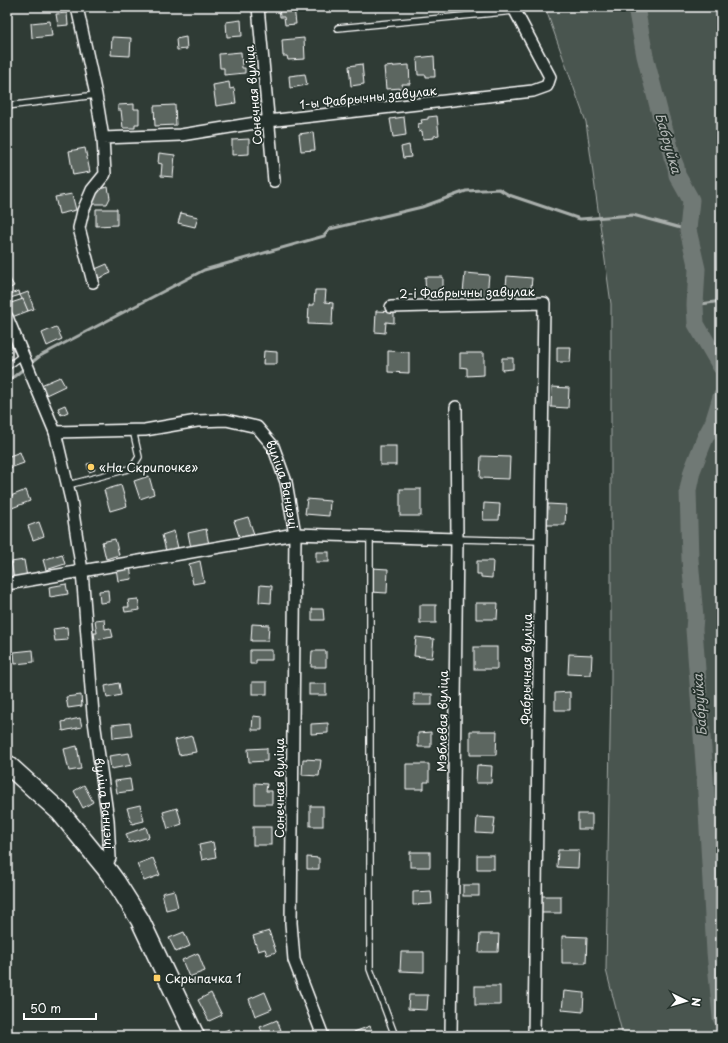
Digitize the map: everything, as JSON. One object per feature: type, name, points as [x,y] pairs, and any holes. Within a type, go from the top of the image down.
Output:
[{"type":"main road","points":[[7,764],[60,812],[105,867]]},
{"type":"main road","name":"вуліца Ванцэці","points":[[105,867],[140,920],[195,1036]]},
{"type":"street","points":[[77,7],[96,95],[103,138],[105,174],[92,190],[83,210],[79,228],[93,282]]},
{"type":"street","name":"Сонечная вуліца","points":[[258,7],[274,180]]},
{"type":"street","name":"1-ы Фабрычны завулак","points":[[103,138],[181,134],[268,121],[533,91],[547,86],[550,77],[514,9]]},
{"type":"street","name":"2-і Фабрычны завулак","points":[[391,307],[544,303]]},
{"type":"street","name":"Фабрычная вуліца","points":[[534,1036],[544,303]]},
{"type":"street","name":"вуліца Ванцэці","points":[[7,316],[55,432],[71,500],[82,571],[93,714],[108,820],[110,858],[105,867]]},
{"type":"street","name":"Мэблевая вуліца","points":[[452,1036],[457,539],[456,407]]},
{"type":"street","name":"вуліца Ванцэці","points":[[7,584],[295,534],[286,482],[273,446],[257,427],[226,420],[197,420],[145,430],[55,432]]},
{"type":"street","points":[[295,534],[457,539]]},
{"type":"street","name":"Сонечная вуліца","points":[[295,534],[291,923],[294,960],[324,1036]]},
{"type":"lane","points":[[338,28],[514,9]]},
{"type":"lane","points":[[7,106],[96,95]]},
{"type":"lane","points":[[7,367],[24,357]]},
{"type":"lane","points":[[68,485],[132,468],[139,457],[133,430]]},
{"type":"lane","points":[[370,536],[370,969],[395,1036]]},
{"type":"lane","points":[[457,539],[541,541]]},
{"type":"shaded area","points":[[545,7],[721,7],[721,1036],[623,1036],[606,970],[611,679],[611,304],[586,122]]},
{"type":"building","points":[[279,7],[294,7],[296,24],[285,25],[284,17],[280,17]]},
{"type":"building","points":[[67,13],[68,25],[58,26],[56,14]]},
{"type":"building","points":[[241,20],[242,36],[227,37],[226,22]]},
{"type":"building","points":[[50,21],[52,36],[32,38],[31,23]]},
{"type":"building","points":[[112,37],[131,38],[130,56],[111,55]]},
{"type":"building","points":[[186,37],[187,49],[177,50],[176,39]]},
{"type":"building","points":[[304,38],[305,59],[288,60],[287,56],[283,56],[282,40]]},
{"type":"building","points":[[241,52],[242,68],[245,68],[245,73],[224,75],[224,68],[220,68],[219,54]]},
{"type":"building","points":[[434,56],[435,77],[418,75],[417,58]]},
{"type":"building","points":[[362,64],[364,84],[351,86],[349,66]]},
{"type":"building","points":[[409,65],[410,84],[402,84],[403,88],[386,89],[384,67]]},
{"type":"building","points":[[305,74],[307,85],[290,88],[289,76]]},
{"type":"building","points":[[229,82],[230,89],[234,88],[236,103],[216,106],[213,85]]},
{"type":"building","points":[[134,104],[134,109],[139,109],[139,124],[135,124],[135,128],[123,128],[121,110],[118,110],[118,105]]},
{"type":"building","points":[[175,105],[176,125],[155,126],[154,106]]},
{"type":"building","points":[[437,116],[439,135],[434,136],[434,138],[423,139],[422,131],[419,132],[418,124],[422,123],[421,120],[428,119],[428,117]]},
{"type":"building","points":[[404,117],[406,135],[393,137],[390,119]]},
{"type":"building","points":[[313,132],[315,150],[301,151],[299,134]]},
{"type":"building","points":[[249,139],[249,154],[232,155],[232,140]]},
{"type":"building","points":[[409,145],[411,157],[403,158],[401,147]]},
{"type":"building","points":[[85,148],[90,172],[73,175],[69,151]]},
{"type":"building","points":[[159,153],[175,155],[173,177],[161,176],[162,164],[158,163]]},
{"type":"building","points":[[108,187],[110,198],[107,204],[93,204],[93,197],[98,189]]},
{"type":"building","points":[[72,194],[76,210],[59,214],[55,197]]},
{"type":"building","points":[[96,209],[117,209],[117,225],[96,226]]},
{"type":"building","points":[[181,213],[198,217],[195,227],[178,223]]},
{"type":"building","points":[[107,264],[111,273],[97,279],[93,270]]},
{"type":"building","points":[[465,273],[489,275],[487,295],[463,293]]},
{"type":"building","points":[[7,276],[14,286],[7,290]]},
{"type":"building","points":[[507,276],[532,278],[530,298],[505,296]]},
{"type":"building","points":[[425,277],[443,277],[443,297],[426,297]]},
{"type":"building","points":[[315,290],[326,290],[325,302],[333,303],[332,325],[308,324],[309,305],[314,305]]},
{"type":"building","points":[[19,291],[20,295],[7,299],[7,295]]},
{"type":"building","points":[[28,292],[34,309],[28,311],[20,295]]},
{"type":"building","points":[[23,299],[28,311],[12,317],[8,304]]},
{"type":"building","points":[[376,311],[394,312],[394,323],[386,322],[385,333],[375,332]]},
{"type":"building","points":[[56,327],[62,339],[47,346],[42,333]]},
{"type":"building","points":[[557,347],[571,347],[570,362],[557,362]]},
{"type":"building","points":[[264,351],[277,352],[277,364],[263,364]]},
{"type":"building","points":[[388,351],[409,352],[409,373],[388,372]]},
{"type":"building","points":[[460,353],[484,353],[484,375],[467,376],[467,368],[460,367]]},
{"type":"building","points":[[502,358],[513,358],[513,369],[502,370]]},
{"type":"building","points":[[60,377],[65,386],[46,395],[41,385]]},
{"type":"building","points":[[552,387],[569,388],[568,408],[551,407]]},
{"type":"building","points":[[65,405],[68,412],[61,415],[58,408]]},
{"type":"building","points":[[380,446],[396,446],[396,465],[380,465]]},
{"type":"building","points":[[20,452],[24,463],[7,469],[7,457]]},
{"type":"building","points":[[481,456],[510,457],[509,479],[480,478]]},
{"type":"building","name":"«На Скрипочке»","points":[[92,463],[95,470],[89,472],[87,464]]},
{"type":"building","points":[[149,476],[154,494],[140,499],[134,481]]},
{"type":"building","points":[[121,485],[127,506],[110,511],[104,490]]},
{"type":"building","points":[[400,489],[421,489],[421,516],[400,516]]},
{"type":"building","points":[[26,490],[30,501],[12,508],[8,497]]},
{"type":"building","points":[[307,499],[330,501],[329,516],[305,514]]},
{"type":"building","points":[[484,503],[500,504],[499,520],[483,520]]},
{"type":"building","points":[[548,504],[566,505],[565,525],[547,525]]},
{"type":"building","points":[[248,517],[254,534],[240,539],[234,521]]},
{"type":"building","points":[[39,522],[44,536],[33,540],[28,526]]},
{"type":"building","points":[[206,529],[209,545],[191,548],[188,533]]},
{"type":"building","points":[[174,531],[178,548],[166,551],[162,535]]},
{"type":"building","points":[[115,539],[119,555],[106,559],[102,542]]},
{"type":"building","points":[[316,552],[329,552],[329,562],[316,562]]},
{"type":"building","points":[[62,554],[65,564],[46,570],[43,560]]},
{"type":"building","points":[[24,560],[27,577],[14,579],[11,562]]},
{"type":"building","points":[[200,561],[204,582],[193,584],[189,564]]},
{"type":"building","points":[[477,561],[493,561],[492,578],[481,577],[481,574],[477,574]]},
{"type":"building","points":[[130,566],[132,579],[118,581],[116,568]]},
{"type":"building","points":[[372,568],[388,569],[387,593],[370,592]]},
{"type":"building","points":[[66,584],[68,594],[50,597],[49,587]]},
{"type":"building","points":[[260,585],[272,586],[271,603],[259,602]]},
{"type":"building","points":[[108,590],[109,602],[100,603],[99,591]]},
{"type":"building","points":[[138,599],[140,610],[125,612],[124,607],[129,607],[128,600]]},
{"type":"building","points":[[476,603],[498,603],[497,619],[476,619]]},
{"type":"building","points":[[420,605],[436,605],[436,623],[420,623]]},
{"type":"building","points":[[312,609],[323,609],[324,620],[312,620]]},
{"type":"building","points":[[104,619],[105,629],[111,629],[113,637],[95,640],[94,633],[97,633],[95,620]]},
{"type":"building","points":[[252,624],[269,625],[268,641],[251,641]]},
{"type":"building","points":[[67,627],[68,640],[55,641],[53,629]]},
{"type":"building","points":[[416,637],[434,639],[432,658],[414,656]]},
{"type":"building","points":[[474,647],[497,647],[497,669],[474,669]]},
{"type":"building","points":[[33,650],[34,662],[15,664],[14,652]]},
{"type":"building","points":[[250,650],[272,650],[272,660],[256,660],[256,664],[250,664]]},
{"type":"building","points":[[312,651],[326,651],[326,667],[311,667]]},
{"type":"building","points":[[569,654],[592,655],[591,675],[568,674]]},
{"type":"building","points":[[252,682],[267,682],[267,694],[252,694]]},
{"type":"building","points":[[119,683],[121,695],[107,698],[105,686]]},
{"type":"building","points":[[309,684],[326,684],[326,695],[309,695]]},
{"type":"building","points":[[570,692],[570,710],[555,710],[555,693]]},
{"type":"building","points":[[414,694],[432,694],[432,705],[414,705]]},
{"type":"building","points":[[81,695],[82,706],[68,708],[66,697]]},
{"type":"building","points":[[253,716],[262,717],[262,730],[252,730]]},
{"type":"building","points":[[80,718],[82,727],[63,731],[62,722]]},
{"type":"building","points":[[130,723],[132,736],[113,738],[112,725]]},
{"type":"building","points":[[328,723],[328,733],[311,734],[311,724]]},
{"type":"building","points":[[470,731],[497,731],[496,755],[470,755]]},
{"type":"building","points":[[431,732],[431,747],[418,747],[418,733]]},
{"type":"building","points":[[192,736],[196,752],[179,755],[175,740]]},
{"type":"building","points":[[77,746],[81,769],[69,771],[64,749]]},
{"type":"building","points":[[267,748],[267,761],[249,762],[248,749]]},
{"type":"building","points":[[129,753],[132,765],[111,769],[109,756]]},
{"type":"building","points":[[303,759],[321,760],[319,776],[302,775]]},
{"type":"building","points":[[406,764],[429,764],[429,782],[424,782],[424,789],[406,789]]},
{"type":"building","points":[[477,765],[492,766],[491,783],[476,783]]},
{"type":"building","points":[[130,779],[132,791],[117,793],[115,781]]},
{"type":"building","points":[[255,783],[267,784],[266,791],[272,791],[272,804],[255,804]]},
{"type":"building","points":[[84,785],[93,802],[83,808],[74,791]]},
{"type":"building","points":[[140,805],[144,821],[132,824],[127,808]]},
{"type":"building","points":[[310,806],[323,806],[323,826],[310,826]]},
{"type":"building","points":[[177,808],[182,824],[168,829],[163,812]]},
{"type":"building","points":[[578,814],[592,814],[592,829],[578,829]]},
{"type":"building","points":[[477,817],[495,818],[493,834],[476,833]]},
{"type":"building","points":[[146,827],[149,837],[129,843],[126,834]]},
{"type":"building","points":[[253,827],[271,827],[271,845],[253,845]]},
{"type":"building","points":[[213,842],[216,857],[202,860],[199,845]]},
{"type":"building","points":[[558,850],[579,850],[578,868],[557,867]]},
{"type":"building","points":[[410,852],[430,852],[430,867],[410,867]]},
{"type":"building","points":[[477,855],[494,855],[494,869],[477,869]]},
{"type":"building","points":[[307,857],[319,858],[319,869],[307,869]]},
{"type":"building","points":[[153,858],[160,875],[144,881],[137,864]]},
{"type":"building","points":[[463,885],[479,885],[479,896],[463,896]]},
{"type":"building","points":[[174,890],[178,907],[166,910],[162,893]]},
{"type":"building","points":[[431,891],[432,904],[413,905],[413,892]]},
{"type":"building","points":[[539,896],[561,896],[561,913],[539,913]]},
{"type":"building","points":[[269,931],[276,952],[267,955],[265,949],[258,951],[253,936]]},
{"type":"building","points":[[184,932],[190,946],[176,952],[169,938]]},
{"type":"building","points":[[480,934],[499,934],[498,952],[479,952]]},
{"type":"building","points":[[562,936],[587,937],[586,963],[562,963]]},
{"type":"building","points":[[401,952],[424,952],[424,972],[400,971]]},
{"type":"building","points":[[198,953],[205,971],[189,977],[182,960]]},
{"type":"building","points":[[475,986],[500,986],[500,1005],[475,1005]]},
{"type":"building","points":[[564,991],[584,993],[583,1012],[562,1010]]},
{"type":"building","points":[[265,992],[272,1009],[255,1016],[249,999]]},
{"type":"building","points":[[211,993],[222,1015],[209,1021],[198,1000]]},
{"type":"building","points":[[409,995],[428,995],[427,1010],[408,1009]]},
{"type":"building","points":[[277,1020],[281,1030],[264,1036],[260,1027]]},
{"type":"building","points":[[370,1026],[374,1036],[356,1036],[354,1032]]},
{"type":"building","points":[[229,1029],[232,1036],[217,1035]]},
{"type":"building","points":[[407,1032],[427,1032],[427,1036],[407,1036]]},
{"type":"waterway","name":"Бабруйка","points":[[636,7],[645,56],[677,175],[691,200],[688,230],[697,269],[695,305],[696,324],[721,367]]},
{"type":"waterway","points":[[7,382],[40,356],[204,270],[324,236],[330,229],[422,207],[466,191],[499,189],[509,195],[580,219],[633,215],[688,230]]},
{"type":"waterway","points":[[695,305],[721,301]]},
{"type":"waterway","name":"Бабруйка","points":[[721,397],[713,423],[705,438],[692,471],[688,490],[690,559],[695,617],[694,629],[705,776],[715,952],[721,1018]]},
{"type":"place","name":"«На Скрипочке»","points":[[91,467]]},
{"type":"place","name":"Скрыпачка 1","points":[[157,978]]}]
